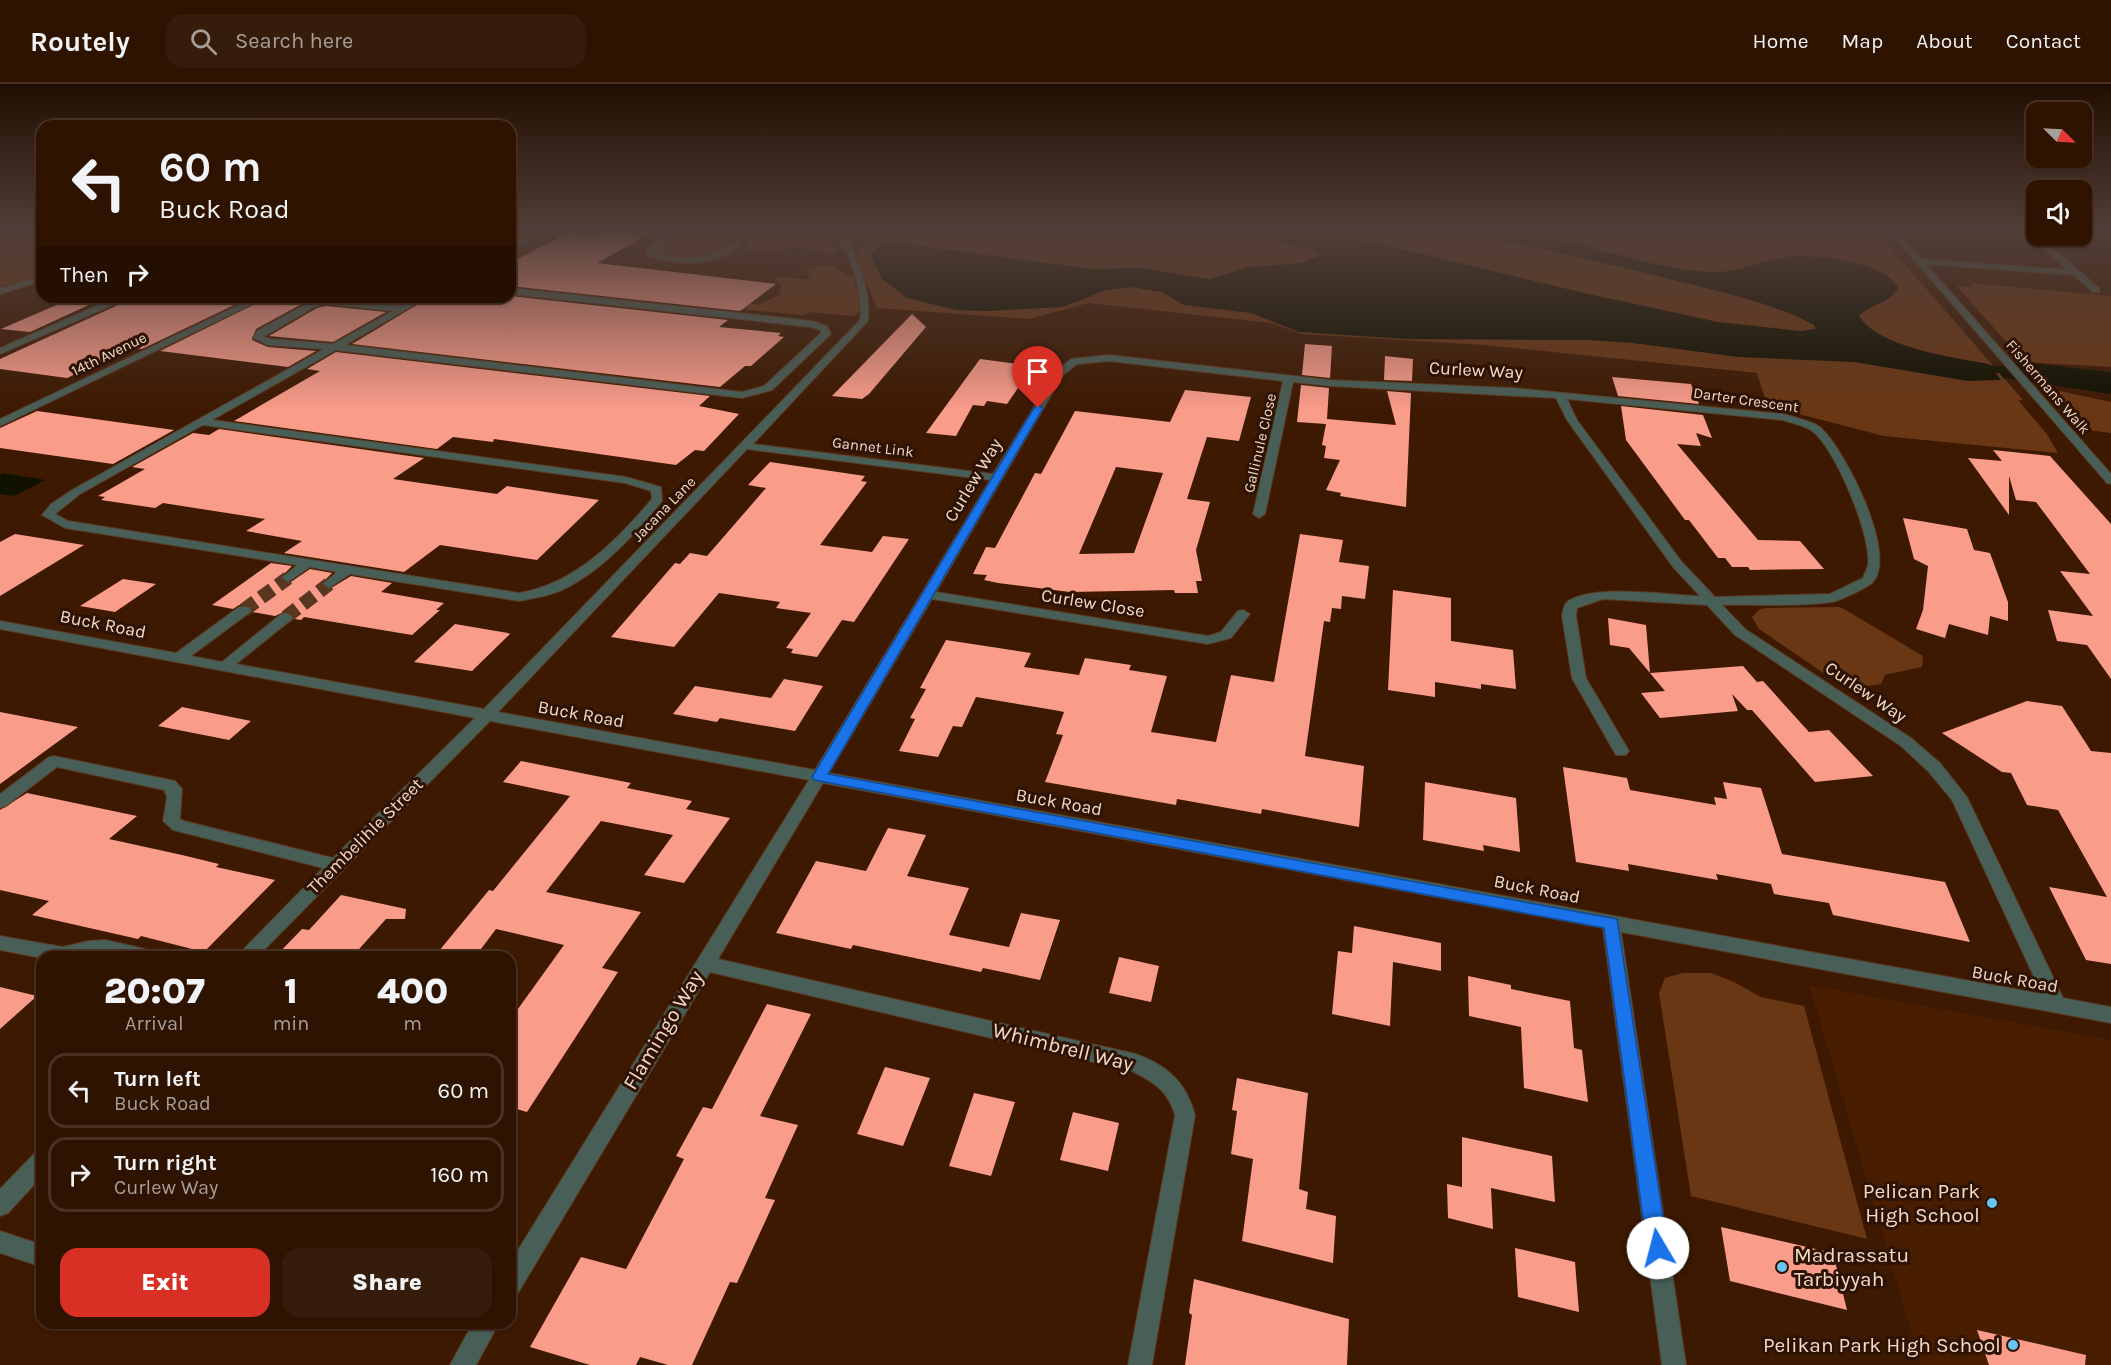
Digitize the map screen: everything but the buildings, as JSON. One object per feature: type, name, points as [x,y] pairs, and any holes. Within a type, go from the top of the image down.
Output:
[{"type":"street","name":"Jacana Lane","points":[[486,716],[864,321],[865,308],[861,291]]},
{"type":"street","name":"Fishermans Walk","points":[[1945,291],[2111,481]]},
{"type":"street","points":[[317,303],[258,336],[260,340],[742,395],[768,388],[826,334],[824,328],[812,324],[516,292]]},
{"type":"street","points":[[0,351],[107,303]]},
{"type":"street","name":"14th Avenue","points":[[0,423],[250,303]]},
{"type":"street","points":[[346,303],[404,309]]},
{"type":"street","points":[[204,422],[650,485],[658,494],[653,505],[582,574],[554,592],[519,597],[65,524],[48,515],[55,506],[76,492],[414,303]]},
{"type":"street","points":[[0,341],[17,343]]},
{"type":"street","name":"Curlew Way","points":[[819,777],[1059,373],[1074,361],[1109,358],[1289,378],[1560,395],[1572,420],[1677,564],[1740,632],[1906,742],[1934,767],[1959,797],[2058,1007]]},
{"type":"street","name":"Gallinule Close","points":[[1258,514],[1289,378]]},
{"type":"street","name":"Darter Crescent","points":[[1560,395],[1783,417],[1815,428],[1825,436],[1857,493],[1874,554],[1874,566],[1868,579],[1832,598],[1712,601],[1604,595],[1582,599],[1570,608],[1570,635],[1580,678],[1621,751]]},
{"type":"street","name":"Gannet Link","points":[[746,446],[998,478]]},
{"type":"street","points":[[288,578],[307,563]]},
{"type":"street","points":[[329,584],[347,570]]},
{"type":"street","name":"Curlew Close","points":[[927,594],[1208,640],[1226,635],[1243,614]]},
{"type":"street","points":[[179,658],[244,610]]},
{"type":"street","points":[[224,667],[286,617]]},
{"type":"street","name":"Buck Road","points":[[0,625],[2111,1015]]},
{"type":"street","name":"Thembelihle Street","points":[[251,951],[486,716]]},
{"type":"street","points":[[0,802],[54,762],[169,785],[174,789],[175,797],[171,821],[179,826],[336,865]]},
{"type":"street","name":"Flamingo Way","points":[[516,1275],[819,777]]},
{"type":"street","points":[[1611,923],[1674,1365]]},
{"type":"street","points":[[0,943],[46,951]]},
{"type":"street","points":[[81,951],[106,947],[123,951]]},
{"type":"street","name":"Whimbrell Way","points":[[704,963],[1136,1063],[1163,1076],[1180,1094],[1185,1115],[1140,1365]]},
{"type":"street","points":[[0,1205],[36,1167]]},
{"type":"street","points":[[0,1242],[36,1254]]},
{"type":"street","points":[[462,1365],[483,1329]]},
{"type":"shaded area","points":[[780,291],[857,291],[862,309],[854,316],[809,312],[804,315],[728,308],[744,302],[759,305],[779,295]]},
{"type":"shaded area","points":[[870,291],[1928,291],[2023,400],[2018,400],[2047,434],[2058,453],[1884,436],[1787,411],[1768,409],[1757,373],[1484,345],[1302,334],[1271,323],[1089,303],[1029,319],[877,308]]},
{"type":"shaded area","points":[[898,291],[1104,291],[1063,307],[987,311],[956,310],[907,298]]},
{"type":"shaded area","points":[[1154,291],[1575,291],[1718,322],[1800,331],[1815,329],[1814,325],[1762,303],[1716,291],[1896,291],[1889,298],[1859,316],[1869,327],[1883,336],[1918,349],[1989,364],[2001,380],[1968,381],[1854,362],[1738,357],[1633,343],[1587,340],[1405,339],[1299,332],[1251,313],[1184,305],[1162,292]]},
{"type":"shaded area","points":[[1961,291],[2055,291],[2111,296],[2111,367],[2024,362]]},
{"type":"shaded area","points":[[2060,391],[2111,402],[2111,433],[2088,430],[2054,395]]},
{"type":"shaded area","points":[[3,473],[45,480],[14,496],[0,494],[0,475]]},
{"type":"shaded area","points":[[1838,607],[1923,656],[1922,667],[1885,675],[1881,684],[1847,689],[1759,629],[1752,617],[1760,609],[1768,608]]},
{"type":"shaded area","points":[[1683,973],[1711,973],[1734,982],[1761,997],[1804,1006],[1867,1239],[1691,1196],[1659,993],[1665,978]]},
{"type":"shaded area","name":"Pelican Park High School","points":[[1809,985],[2111,1040],[2111,1365],[1921,1365]]},
{"type":"waterway","points":[[1981,368],[2015,371]]},
{"type":"waterway","points":[[2015,371],[2111,383]]},
{"type":"tunnel","points":[[244,610],[288,578]]},
{"type":"tunnel","points":[[286,617],[329,584]]},
{"type":"place","name":"Pelican Park High School","points":[[1992,1203]]},
{"type":"place","name":"Madrassatu Tarbiyyah","points":[[1782,1267]]},
{"type":"place","name":"Pelikan Park High School","points":[[2013,1345]]},
{"type":"route","points":[[1038,408],[819,777],[1611,923],[1658,1248]]}]
